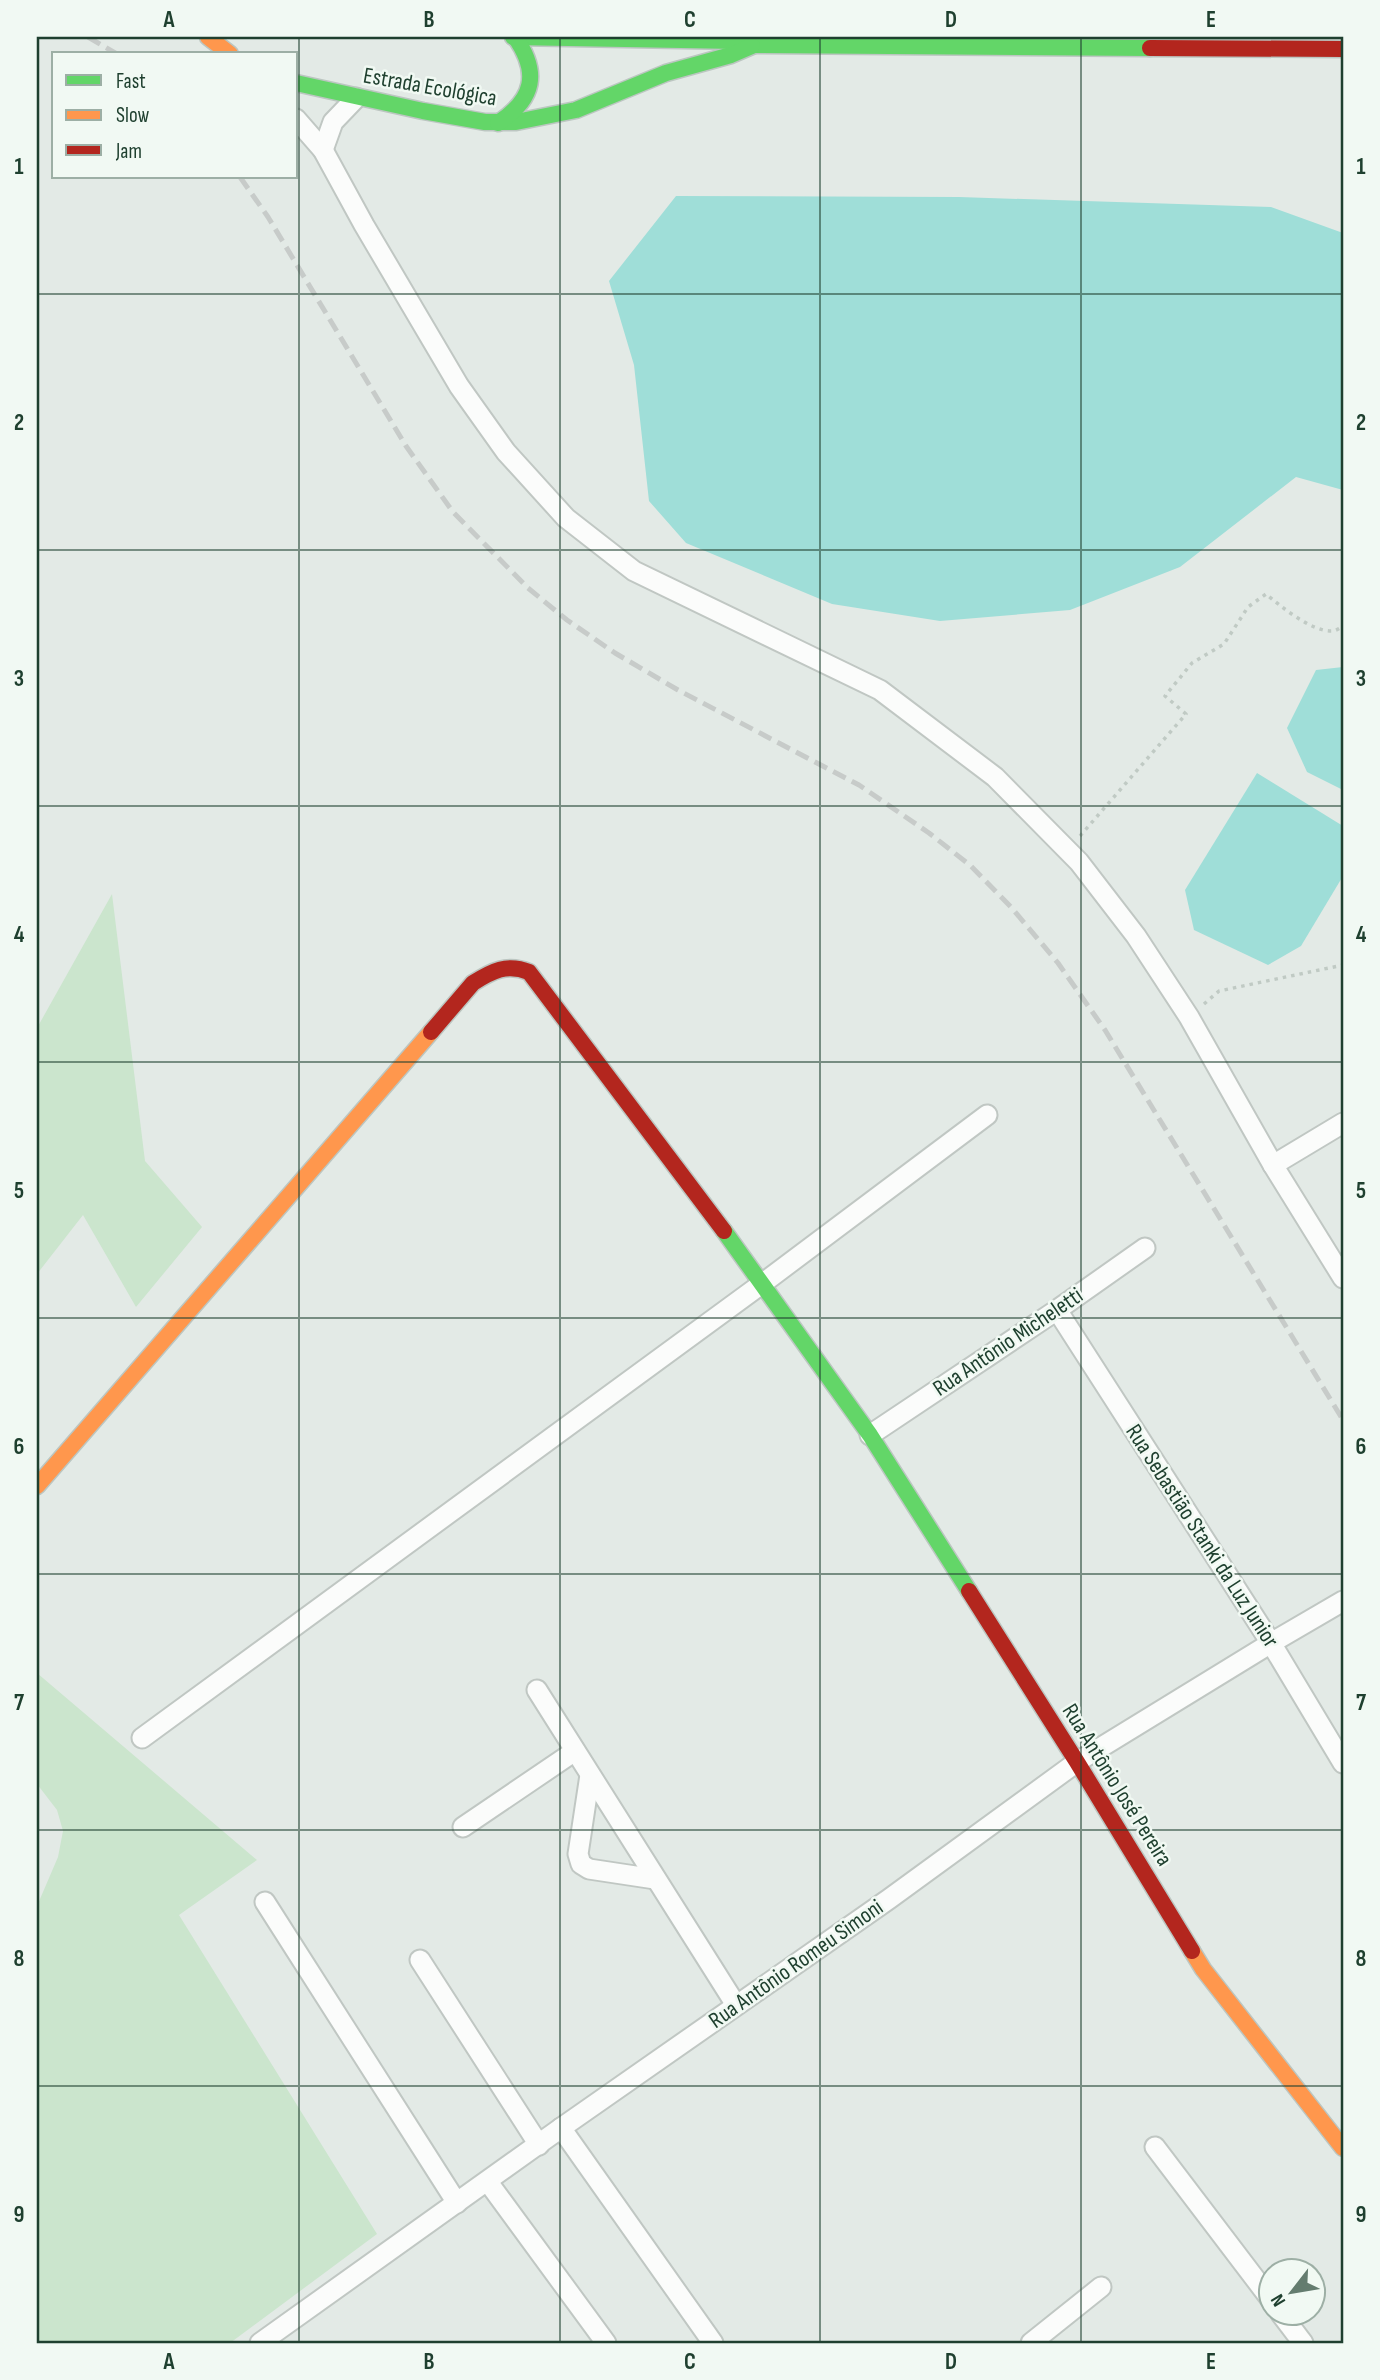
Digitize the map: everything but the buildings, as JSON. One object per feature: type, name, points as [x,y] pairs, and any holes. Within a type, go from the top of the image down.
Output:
[{"type":"street","points":[[208,37],[227,52]]},
{"type":"street","points":[[498,123],[518,109],[530,87],[531,65],[528,55],[514,37]]},
{"type":"street","name":"Estrada Ecológica","points":[[514,37],[737,41],[754,45],[1343,49]]},
{"type":"street","name":"Estrada Ecológica","points":[[298,84],[356,98],[498,123],[565,113],[606,99],[667,72],[733,57],[754,45]]},
{"type":"street","points":[[323,150],[333,122],[356,98]]},
{"type":"street","points":[[298,121],[323,150],[459,386],[506,452],[566,518],[634,571],[880,690],[995,777],[1067,850],[1136,936],[1189,1017],[1273,1166],[1343,1278]]},
{"type":"street","name":"Rua Antônio José Pereira","points":[[37,1486],[473,982],[496,969],[517,966],[530,972],[763,1283],[870,1435],[1077,1762],[1203,1969],[1343,2148]]},
{"type":"street","points":[[142,1738],[763,1283],[986,1115]]},
{"type":"street","points":[[1273,1166],[1343,1123]]},
{"type":"street","name":"Rua Antônio Micheletti","points":[[870,1435],[1145,1248]]},
{"type":"street","name":"Rua Sebastião Stanki da Luz Junior","points":[[1057,1310],[1271,1643],[1343,1763]]},
{"type":"street","name":"Rua Antônio Romeu Simoni","points":[[260,2343],[889,1899],[1077,1762],[1343,1601]]},
{"type":"street","points":[[537,1690],[736,2005]]},
{"type":"street","points":[[463,1827],[575,1751]]},
{"type":"street","points":[[590,1775],[578,1854],[581,1864],[589,1869],[655,1879]]},
{"type":"street","points":[[265,1902],[457,2203]]},
{"type":"street","points":[[420,1960],[539,2145]]},
{"type":"street","points":[[561,2128],[713,2343]]},
{"type":"street","points":[[1155,2147],[1258,2283]]},
{"type":"street","points":[[488,2182],[606,2343]]},
{"type":"street","points":[[1031,2343],[1101,2287]]},
{"type":"street","points":[[1292,2328],[1303,2343]]},
{"type":"path","points":[[1067,850],[1186,714],[1165,696],[1192,663],[1224,644],[1248,607],[1266,594],[1282,608],[1312,625],[1331,631],[1343,627]]},
{"type":"path","points":[[1189,1017],[1219,991],[1343,965]]},
{"type":"green space","points":[[112,894],[145,1161],[202,1227],[136,1307],[83,1215],[37,1274],[37,1028]]},
{"type":"green space","points":[[37,1673],[257,1860],[179,1915],[377,2234],[230,2343],[37,2343],[37,1906],[58,1857],[63,1831],[57,1810],[37,1784]]},
{"type":"water","points":[[676,196],[959,197],[1271,207],[1343,233],[1343,490],[1296,477],[1180,567],[1070,610],[940,621],[832,604],[686,543],[649,501],[634,365],[609,281]]},
{"type":"water","points":[[1343,667],[1343,790],[1307,772],[1287,728],[1316,670]]},
{"type":"water","points":[[1257,773],[1343,826],[1343,876],[1301,946],[1268,965],[1194,930],[1185,890]]},
{"type":"railway","points":[[88,37],[114,52]]},
{"type":"railway","points":[[241,178],[268,217],[406,446],[453,512],[528,588],[567,620],[615,653],[678,690],[859,785],[929,833],[971,866],[1011,907],[1058,963],[1105,1030],[1343,1420]]},
{"type":"traffic: fast","points":[[513,37],[737,41],[754,45],[1150,48]]},
{"type":"traffic: fast","points":[[498,123],[519,104],[526,95],[529,84],[528,62],[515,37]]},
{"type":"traffic: fast","points":[[298,83],[485,122],[516,122],[576,110],[666,73],[731,55],[752,46]]},
{"type":"traffic: fast","points":[[724,1231],[870,1435],[969,1591]]},
{"type":"traffic: slow","points":[[208,37],[227,52]]},
{"type":"traffic: slow","points":[[37,1486],[431,1032]]},
{"type":"traffic: slow","points":[[1192,1951],[1203,1969],[1343,2148]]},
{"type":"traffic: jam","points":[[1150,48],[1343,49]]},
{"type":"traffic: jam","points":[[431,1032],[473,983],[507,968],[529,972],[724,1231]]},
{"type":"traffic: jam","points":[[969,1591],[1192,1951]]}]
